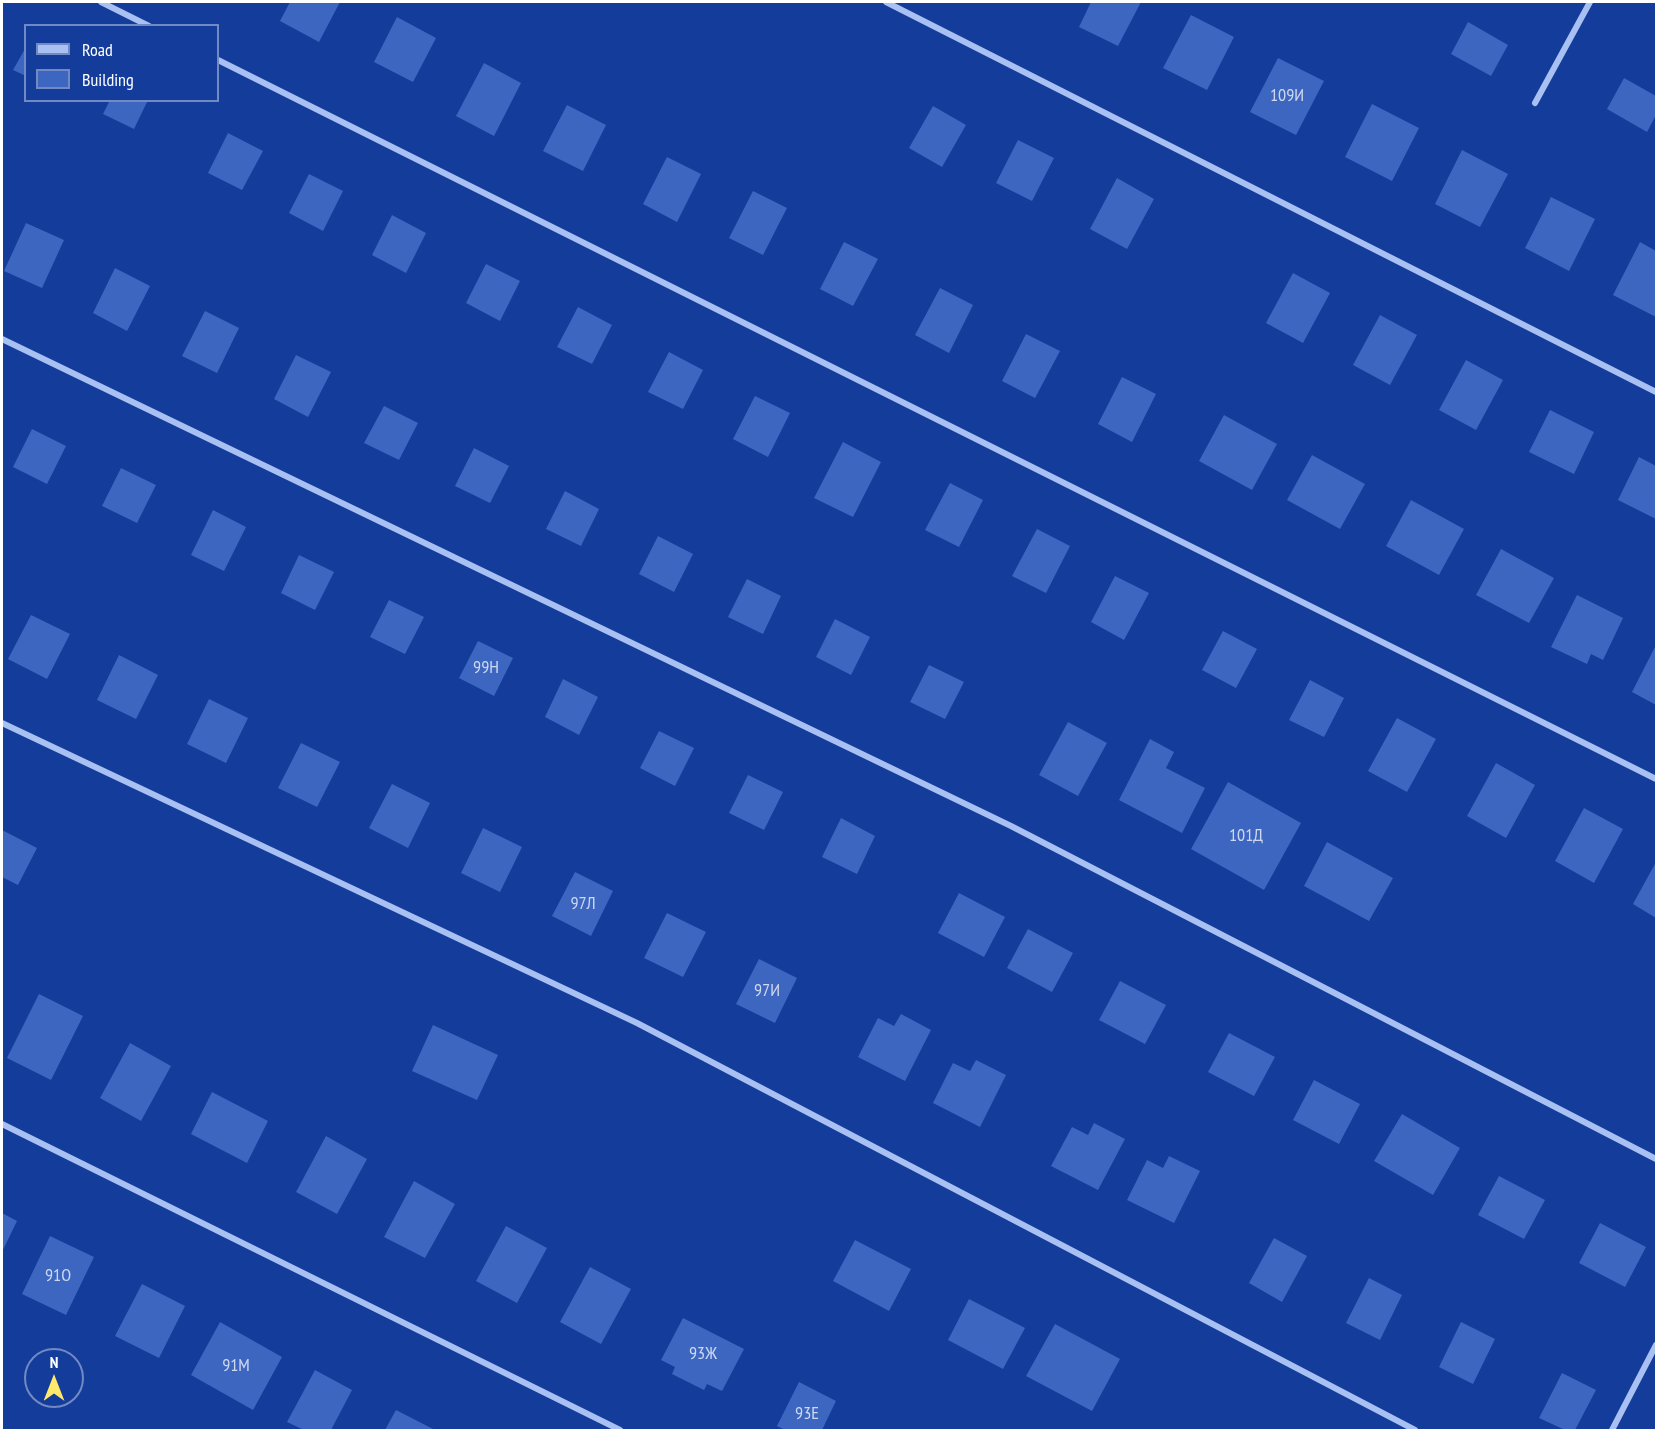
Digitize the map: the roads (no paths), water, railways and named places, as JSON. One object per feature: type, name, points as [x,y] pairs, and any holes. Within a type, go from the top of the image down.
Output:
[{"type":"street","points":[[101,2],[145,24]]},
{"type":"street","points":[[886,2],[1656,392]]},
{"type":"street","points":[[1534,103],[1590,2]]},
{"type":"street","points":[[219,60],[1656,779]]},
{"type":"street","points":[[2,339],[1011,826],[1656,1159]]},
{"type":"street","points":[[2,723],[637,1023],[1415,1431]]},
{"type":"street","points":[[2,1124],[620,1431]]},
{"type":"street","points":[[1612,1431],[1656,1345]]}]
